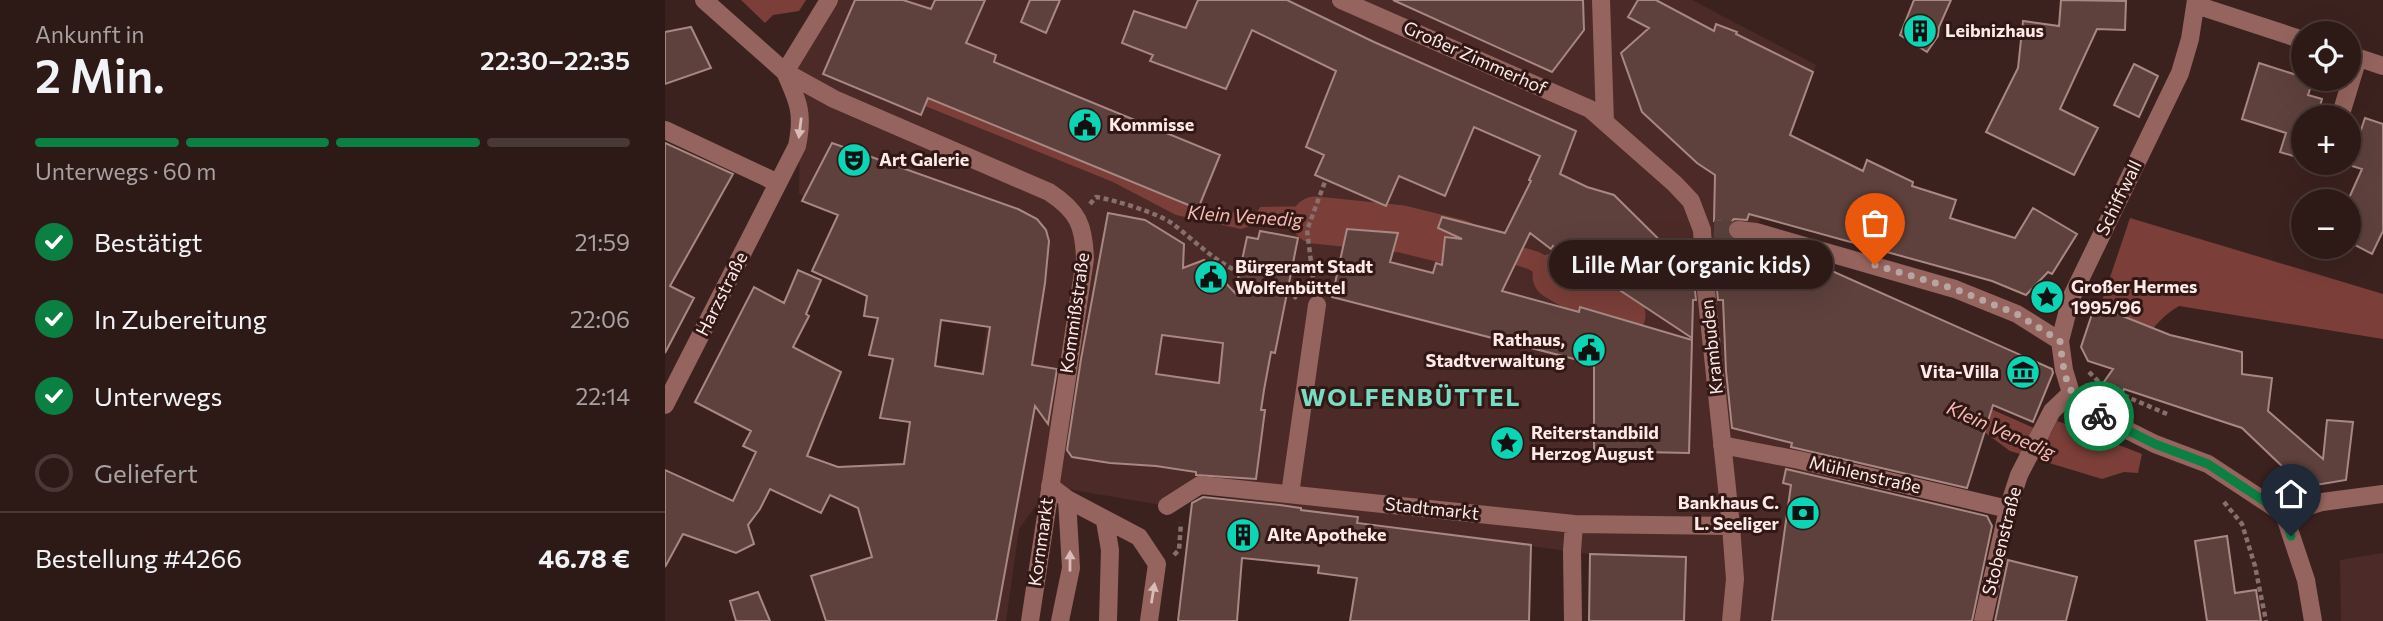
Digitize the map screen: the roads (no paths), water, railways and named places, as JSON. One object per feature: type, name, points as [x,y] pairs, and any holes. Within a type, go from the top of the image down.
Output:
[{"type":"street","points":[[704,0],[785,72],[829,0]]},
{"type":"street","name":"Großer Zimmerhof","points":[[1341,0],[1590,109],[1605,122]]},
{"type":"street","points":[[1601,0],[1605,122]]},
{"type":"street","points":[[2196,2],[2291,36]]},
{"type":"street","name":"Schiffwall","points":[[2071,393],[2063,370],[2060,341],[2071,298],[2180,73],[2190,39],[2196,2]]},
{"type":"street","points":[[2361,59],[2383,66]]},
{"type":"street","name":"Harzstraße","points":[[665,405],[797,146],[801,118],[799,103],[785,72]]},
{"type":"street","name":"Kommißstraße","points":[[785,72],[834,99],[1049,191],[1065,202],[1077,218],[1084,235],[1086,259],[1050,486]]},
{"type":"street","name":"Krambuden","points":[[1605,122],[1675,184],[1691,201],[1708,230],[1705,281],[1735,579],[1731,621]]},
{"type":"street","points":[[665,131],[778,183]]},
{"type":"street","points":[[1738,230],[1756,232],[1955,289],[2017,314],[2060,341]]},
{"type":"street","points":[[1290,495],[1317,305]]},
{"type":"street","points":[[2071,393],[2085,409],[2155,444],[2208,464],[2284,514],[2306,580],[2313,621]]},
{"type":"street","name":"Stobenstraße","points":[[1983,621],[2008,509],[2019,475],[2052,411],[2071,393]]},
{"type":"street","name":"Mühlenstraße","points":[[1722,445],[1799,460],[2008,509]]},
{"type":"street","name":"Stadtmarkt","points":[[1167,506],[1200,485],[1574,524],[1731,526]]},
{"type":"street","name":"Kornmarkt","points":[[1030,621],[1050,486],[1067,499],[1139,537],[1157,564],[1149,621]]},
{"type":"street","points":[[2284,514],[2322,502],[2383,494]]},
{"type":"street","name":"Kornmarkt","points":[[1060,621],[1071,568],[1067,499]]},
{"type":"street","points":[[1105,520],[1110,550],[1108,621]]},
{"type":"street","points":[[1573,621],[1574,524]]},
{"type":"water","points":[[741,0],[806,0],[799,11],[773,15],[765,23]]},
{"type":"water","points":[[928,98],[1198,209],[1233,213],[1234,210],[1256,215],[1260,207],[1392,205],[1441,223],[1539,252],[1634,305],[1637,320],[1557,285],[1528,269],[1391,226],[1313,230],[1260,223],[1241,229],[1176,215],[1113,182],[925,106]]},
{"type":"water","points":[[2130,218],[2383,294],[2383,339],[2179,306],[2165,316],[2140,346],[2096,436],[2142,454],[2138,473],[2124,472],[2102,479],[2010,451],[1983,431],[1991,409],[2050,435],[2057,421],[2077,428],[2113,369],[2129,319],[2100,307]]},
{"type":"waterway","name":"Klein Venedig","points":[[1315,220],[1402,229],[1459,243]]},
{"type":"waterway","name":"Klein Venedig","points":[[1556,276],[1622,315]]},
{"type":"tunnel","points":[[1714,229],[1738,230]]},
{"type":"place","name":"Leibnizhaus","points":[[1920,31]]},
{"type":"place","name":"Kommisse","points":[[1085,125]]},
{"type":"place","name":"Art Galerie","points":[[854,160]]},
{"type":"place","name":"Lille Mar (organic kids)","points":[[1875,265]]},
{"type":"place","name":"Bürgeramt Stadt Wolfenbüttel","points":[[1211,277]]},
{"type":"place","name":"Großer Hermes 1995/96","points":[[2047,297]]},
{"type":"place","name":"Rathaus, Stadtverwaltung","points":[[1589,350]]},
{"type":"place","name":"Vita-Villa","points":[[2023,372]]},
{"type":"place","name":"Reiterstandbild Herzog August","points":[[1507,443]]},
{"type":"place","name":"Bankhaus C. L. Seeliger","points":[[1803,513]]},
{"type":"place","name":"Alte Apotheke","points":[[1243,535]]},
{"type":"district","name":"WOLFENBÜTTEL","points":[[1411,398]]}]
